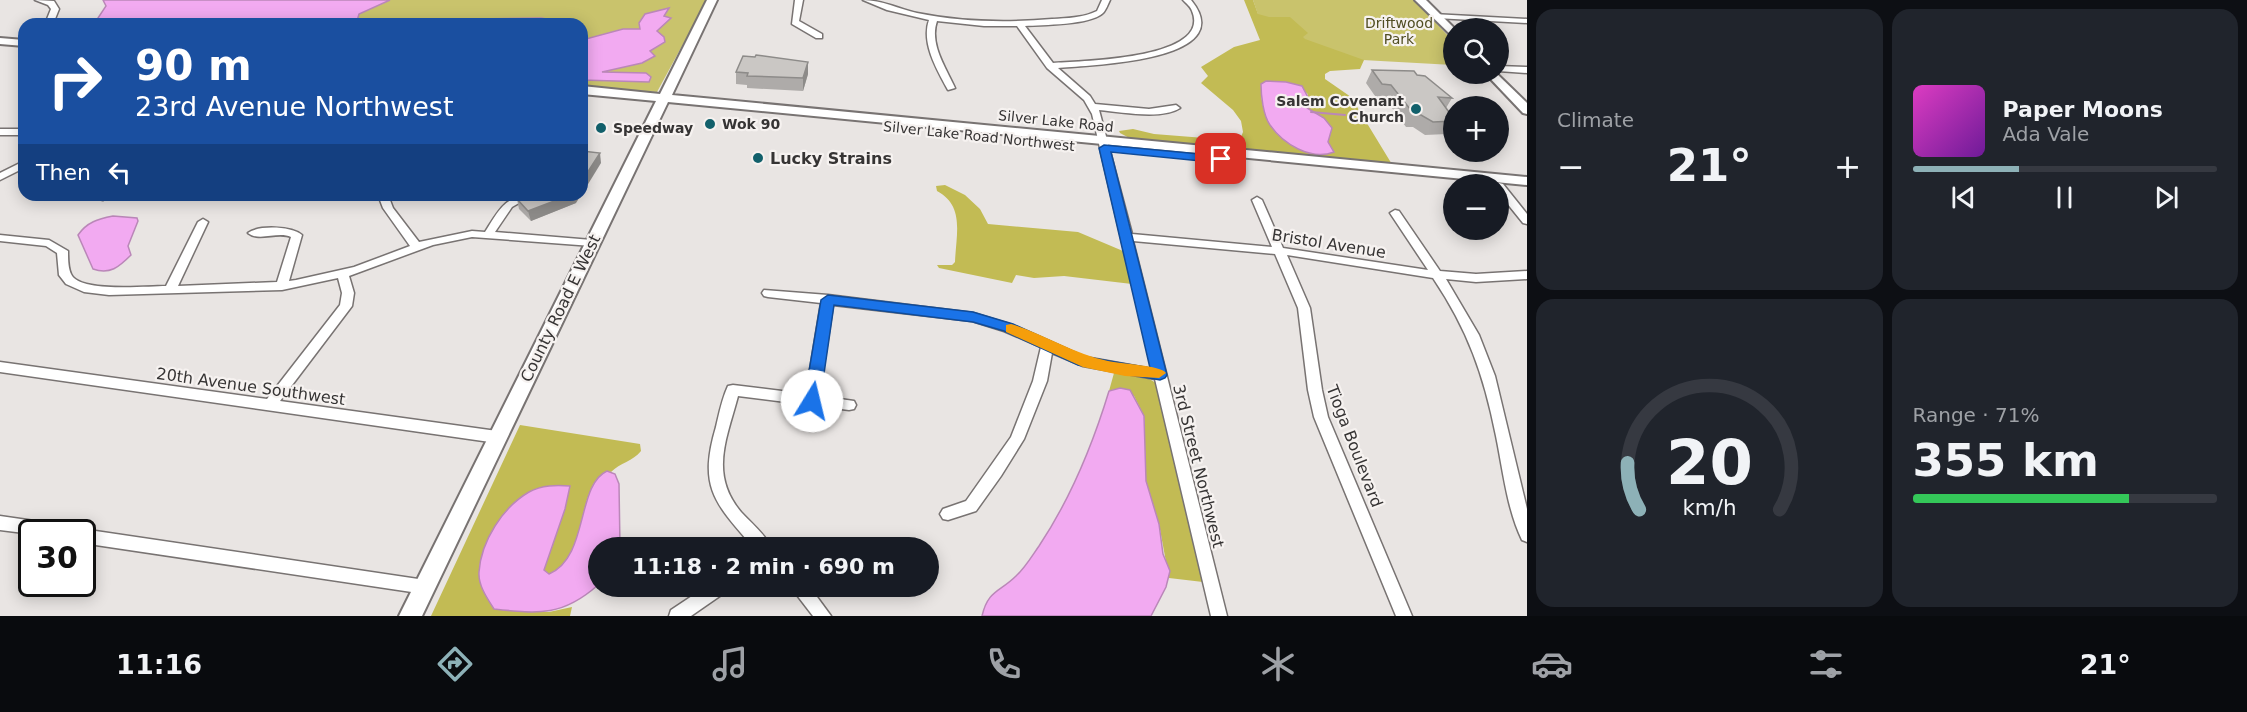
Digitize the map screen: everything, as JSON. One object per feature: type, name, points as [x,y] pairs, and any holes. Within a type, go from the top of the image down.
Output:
[{"type":"main road","name":"County Road E West","points":[[410,616],[711,0]]},
{"type":"main road","points":[[1419,0],[1443,23]]},
{"type":"main road","points":[[0,41],[18,42]]},
{"type":"main road","points":[[0,46],[18,48]]},
{"type":"main road","points":[[1501,84],[1527,110]]},
{"type":"main road","points":[[588,91],[660,101]]},
{"type":"main road","points":[[588,97],[660,101]]},
{"type":"main road","name":"Silver Lake Road Northwest","points":[[660,101],[1443,180]]},
{"type":"main road","name":"Silver Lake Road","points":[[1104,145],[1527,181]]},
{"type":"main road","points":[[1509,187],[1527,189]]},
{"type":"street","points":[[39,0],[51,3],[55,9],[51,18]]},
{"type":"street","points":[[799,0],[795,22],[819,36]]},
{"type":"street","points":[[867,0],[934,18],[973,23],[1020,24],[1090,16],[1104,9],[1106,0]]},
{"type":"street","points":[[1050,66],[1143,56],[1175,48],[1194,33],[1197,12],[1186,0]]},
{"type":"street","points":[[1436,16],[1527,21]]},
{"type":"street","points":[[934,18],[930,25],[930,36],[951,88]]},
{"type":"street","points":[[1020,24],[1050,66],[1094,107],[1149,112],[1176,108]]},
{"type":"street","points":[[1509,69],[1527,70]]},
{"type":"street","name":"3rd Street Northwest","points":[[1094,107],[1219,616]]},
{"type":"street","points":[[0,132],[18,132]]},
{"type":"street","points":[[0,177],[18,167]]},
{"type":"street","points":[[1509,198],[1527,221]]},
{"type":"street","name":"Tioga Boulevard","points":[[1257,200],[1297,289],[1308,324],[1314,393],[1321,417],[1404,616]]},
{"type":"street","points":[[385,201],[417,247]]},
{"type":"street","points":[[489,234],[508,205],[516,201]]},
{"type":"street","points":[[1395,213],[1468,328],[1488,374],[1527,535]]},
{"type":"street","points":[[170,290],[203,222]]},
{"type":"street","points":[[253,233],[287,231],[297,235],[282,286]]},
{"type":"street","points":[[0,238],[33,240],[59,247],[66,275],[70,281],[84,288],[109,291],[282,286],[344,274],[417,247],[459,235],[489,234],[592,243]]},
{"type":"street","name":"Bristol Avenue","points":[[1126,237],[1280,251],[1476,278],[1527,275]]},
{"type":"street","points":[[270,405],[346,306],[348,293],[344,274]]},
{"type":"street","points":[[768,293],[973,317],[1008,328],[1047,347],[1102,367],[1160,375]]},
{"type":"street","points":[[812,401],[828,300]]},
{"type":"street","points":[[948,514],[970,506],[1017,439],[1040,381],[1047,347]]},
{"type":"street","name":"20th Avenue Southwest","points":[[0,367],[496,437]]},
{"type":"street","points":[[755,537],[727,504],[716,482],[716,460],[733,390],[849,405]]},
{"type":"street","points":[[0,523],[18,526]]},
{"type":"street","points":[[96,538],[424,587]]},
{"type":"street","points":[[678,616],[705,597]]},
{"type":"street","points":[[807,597],[823,616]]},
{"type":"green space","points":[[390,0],[707,0],[657,92],[588,86],[588,18],[358,18],[359,14]]},
{"type":"green space","name":"Driftwood Park","points":[[1253,0],[1414,0],[1443,30],[1443,64],[1272,55]]},
{"type":"shaded area","points":[[103,0],[390,0],[359,14],[358,18],[98,18],[106,6]]},
{"type":"shaded area","points":[[1244,0],[1253,0],[1258,14],[1269,17],[1290,17],[1308,33],[1303,37],[1305,39],[1364,60],[1360,69],[1330,71],[1325,74],[1325,79],[1351,97],[1393,166],[1135,141],[1120,133],[1119,131],[1133,129],[1154,134],[1230,140],[1241,137],[1243,132],[1241,121],[1233,110],[1201,83],[1208,76],[1201,67],[1234,47],[1260,40]],"holes":[[[1261,84],[1307,93],[1311,104],[1307,108],[1327,124],[1329,134],[1328,142],[1300,150],[1271,123],[1263,107]]]},
{"type":"shaded area","points":[[669,8],[664,16],[671,18],[657,31],[664,37],[665,42],[650,51],[655,56],[642,63],[602,72],[646,73],[651,77],[649,82],[588,80],[588,38],[623,29],[640,29],[639,23],[645,14]]},
{"type":"shaded area","points":[[1266,81],[1302,86],[1312,105],[1307,108],[1324,118],[1332,128],[1328,142],[1334,152],[1316,154],[1298,149],[1276,132],[1268,121],[1263,105],[1261,84]]},
{"type":"shaded area","points":[[945,185],[965,195],[980,209],[988,224],[1078,232],[1123,251],[1132,284],[1064,276],[1034,278],[1016,275],[1012,283],[939,268],[937,265],[952,265],[955,262],[957,241],[957,222],[952,204],[937,191],[936,186]]},
{"type":"shaded area","points":[[113,216],[137,218],[138,221],[128,246],[131,255],[114,269],[99,271],[93,269],[78,235],[93,222]]},
{"type":"shaded area","points":[[1114,373],[1146,377],[1156,383],[1203,582],[1169,578],[1159,524],[1146,481],[1144,416],[1134,396],[1115,389],[1109,391]]},
{"type":"shaded area","points":[[1120,388],[1130,390],[1144,416],[1146,481],[1159,524],[1163,554],[1170,571],[1166,587],[1151,616],[982,616],[991,596],[1022,569],[1050,528],[1080,472],[1109,391]]},
{"type":"shaded area","points":[[520,425],[640,444],[641,451],[638,454],[597,479],[590,491],[571,553],[562,565],[549,574],[544,570],[565,509],[507,511],[490,534],[494,609],[549,612],[572,607],[570,616],[431,616]]},
{"type":"shaded area","points":[[607,471],[615,474],[619,484],[620,537],[588,537],[588,593],[562,608],[538,612],[494,609],[481,587],[479,572],[484,549],[502,516],[519,498],[529,492],[549,486],[570,486],[565,509],[544,570],[549,574],[562,565],[571,553],[590,491],[597,479]]},
{"type":"building","points":[[756,55],[808,62],[803,78],[747,76],[748,73],[736,72],[743,56],[755,57]]},
{"type":"building","points":[[1372,70],[1414,71],[1417,75],[1425,76],[1450,96],[1438,97],[1443,104],[1443,122],[1433,122],[1414,114],[1391,85],[1382,84]]},
{"type":"building","points":[[588,152],[600,153],[588,172]]},
{"type":"building","points":[[519,201],[554,201],[528,211]]},
{"type":"waterway","points":[[1311,112],[1345,115]]},
{"type":"slow traffic","points":[[1011,329],[1065,355],[1102,367],[1160,375],[1159,373]]},
{"type":"place","name":"Salem Covenant Church","points":[[1416,109]]},
{"type":"place","name":"Wok 90","points":[[710,124]]},
{"type":"place","name":"Speedway","points":[[601,128]]},
{"type":"place","name":"Lucky Strains","points":[[758,158]]},
{"type":"route","points":[[812,401],[828,300],[973,317],[1008,328],[1065,355],[1102,367],[1160,375],[1104,148],[1221,159]]}]
